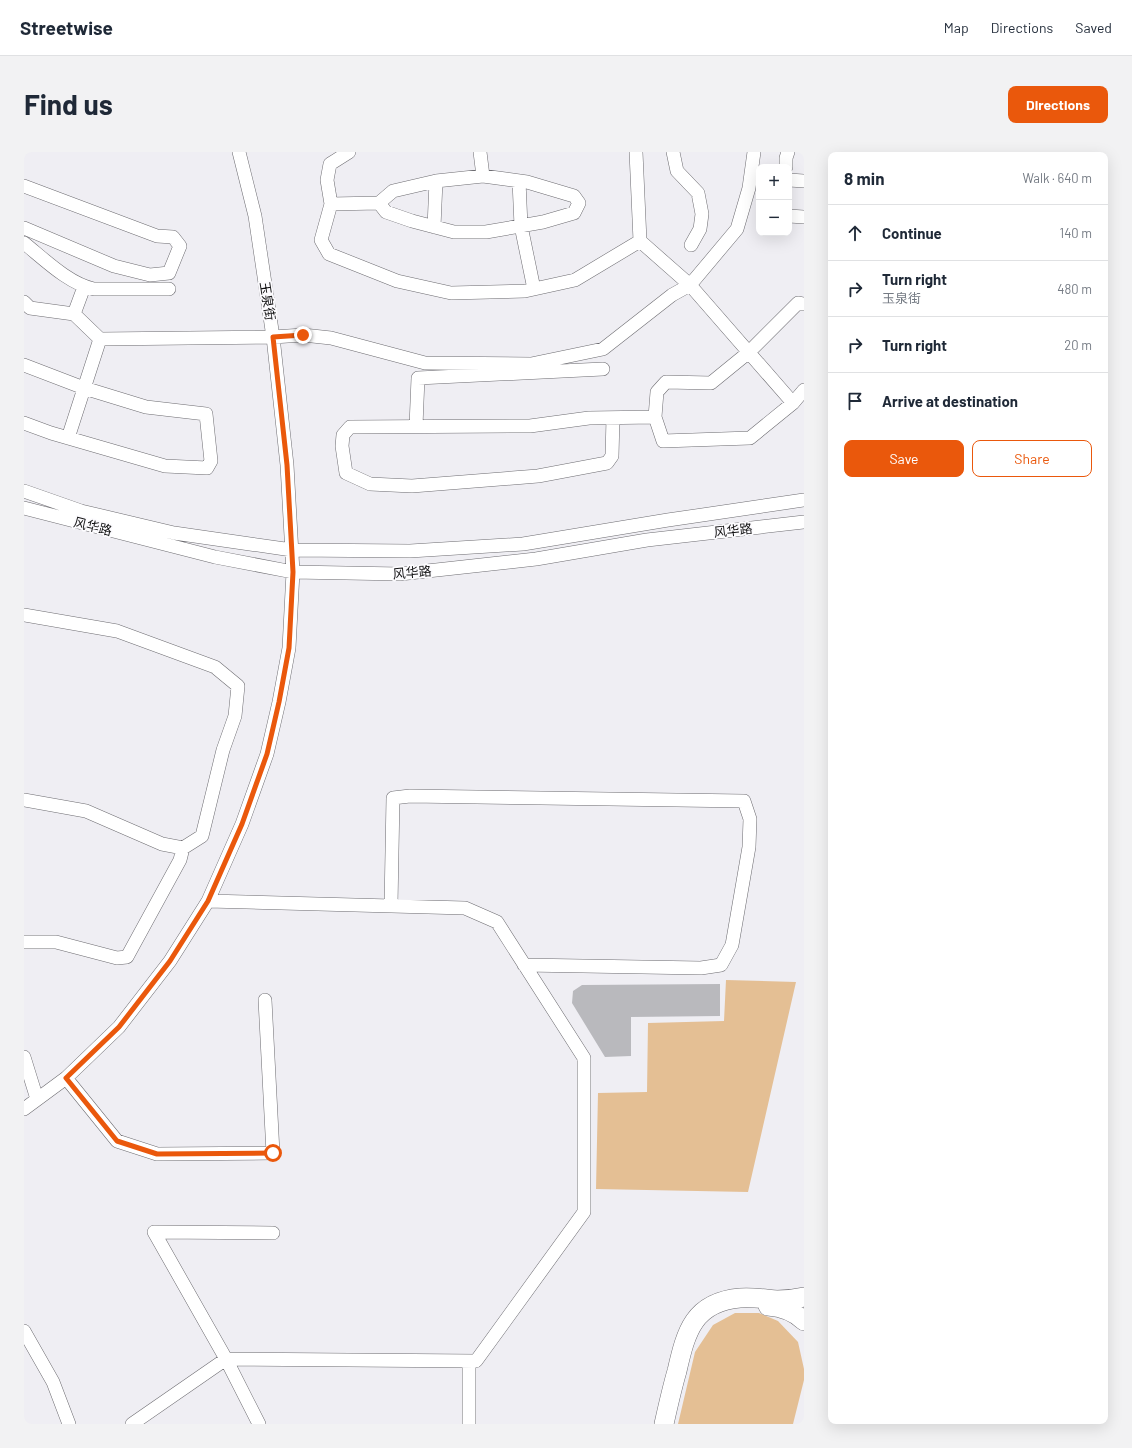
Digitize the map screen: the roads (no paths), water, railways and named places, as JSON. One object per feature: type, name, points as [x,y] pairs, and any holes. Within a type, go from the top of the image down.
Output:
[{"type":"highway","points":[[664,1424],[683,1344],[688,1330],[704,1311],[715,1304],[728,1299],[757,1297],[776,1300],[804,1297]]},
{"type":"highway","points":[[675,1424],[692,1348],[699,1333],[709,1320],[721,1312],[747,1305],[776,1306],[789,1310],[804,1321]]},
{"type":"street","name":"玉泉街","points":[[24,1109],[66,1078],[119,1027],[170,961],[208,901],[242,824],[267,754],[279,702],[289,648],[293,572],[287,465],[273,337],[254,216],[239,152]]},
{"type":"street","points":[[349,152],[330,164],[327,180],[331,204],[321,240],[329,254],[397,281],[451,293],[525,291],[575,280],[640,241]]},
{"type":"street","points":[[480,152],[483,176]]},
{"type":"street","points":[[636,152],[640,241],[690,285],[792,403]]},
{"type":"street","points":[[673,152],[677,171],[698,193],[702,214],[700,229],[691,245]]},
{"type":"street","points":[[24,302],[30,308],[74,314],[100,339],[273,337],[303,335],[331,338],[425,363],[531,364],[603,349],[672,295],[690,285],[738,229],[749,188],[755,178],[754,152]]},
{"type":"street","points":[[786,164],[788,152]]},
{"type":"street","points":[[331,204],[379,203],[392,192],[436,181],[483,176],[527,182],[574,196],[579,203],[574,213],[543,222],[486,232],[454,232],[434,227],[386,212],[379,203]]},
{"type":"street","points":[[792,180],[804,181]]},
{"type":"street","points":[[434,227],[436,181]]},
{"type":"street","points":[[519,181],[521,226],[534,289]]},
{"type":"street","points":[[24,186],[157,236],[173,237],[180,246],[169,273],[150,275],[114,266],[24,228]]},
{"type":"street","points":[[792,216],[804,217]]},
{"type":"street","points":[[24,243],[57,269],[84,287],[94,289],[169,289]]},
{"type":"street","points":[[74,314],[84,287]]},
{"type":"street","points":[[804,304],[798,303],[749,352],[711,383],[666,382],[657,392],[654,417],[663,441],[750,438],[792,403],[804,390]]},
{"type":"street","points":[[68,438],[100,339]]},
{"type":"street","points":[[24,365],[84,388],[146,407],[206,414],[211,461],[207,468],[165,466],[51,433],[24,423]]},
{"type":"street","points":[[416,426],[418,378],[603,369]]},
{"type":"street","points":[[613,418],[612,456],[607,463],[538,476],[412,486],[370,484],[346,473],[342,446],[343,435],[350,427],[530,426],[589,418],[654,417]]},
{"type":"street","points":[[24,491],[81,511],[174,533],[292,550],[410,551],[523,544],[804,500]]},
{"type":"street","name":"风华路","points":[[24,508],[215,557],[293,572],[400,574],[536,559],[648,540],[804,522]]},
{"type":"street","points":[[24,615],[117,631],[215,667],[238,686],[235,716],[222,750],[202,836],[183,848],[162,844],[86,811],[24,800]]},
{"type":"street","points":[[391,906],[393,798],[410,796],[744,801],[750,819],[749,847],[732,945],[721,965],[701,968],[524,965]]},
{"type":"street","points":[[24,942],[56,942],[117,958],[127,957],[180,860],[183,848]]},
{"type":"street","points":[[132,1424],[226,1359],[476,1361],[584,1212],[584,1058],[497,922],[464,908],[208,901]]},
{"type":"street","points":[[66,1078],[117,1141],[157,1154],[273,1153],[265,1000]]},
{"type":"street","points":[[24,1057],[37,1099]]},
{"type":"street","points":[[259,1424],[226,1359],[154,1232],[273,1233]]},
{"type":"street","points":[[24,1331],[53,1382],[69,1424]]},
{"type":"street","points":[[469,1361],[469,1424]]}]
